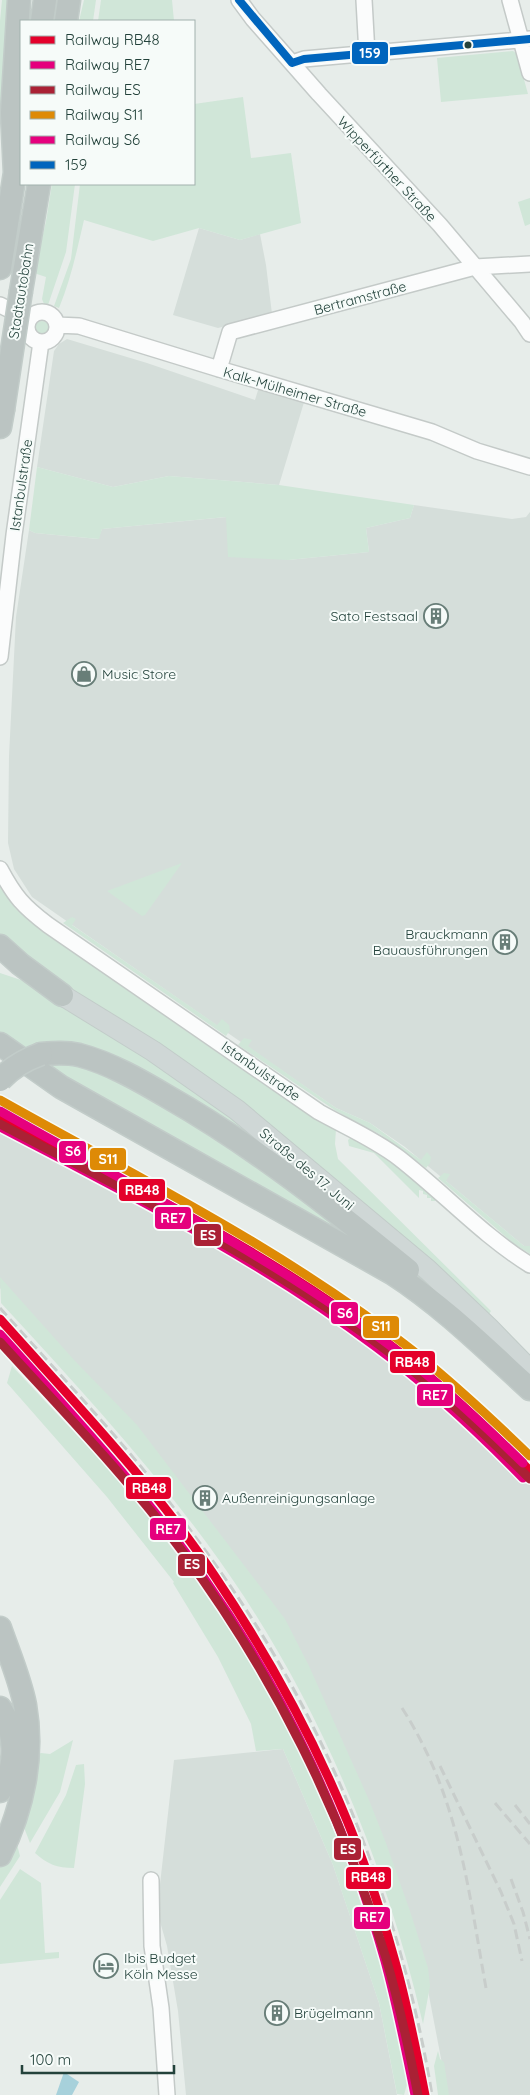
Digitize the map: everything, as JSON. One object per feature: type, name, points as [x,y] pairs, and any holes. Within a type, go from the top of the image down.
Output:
[{"type":"highway","points":[[15,174],[12,113],[19,0]]},
{"type":"highway","points":[[42,20],[45,0]]},
{"type":"highway","name":"Stadtautobahn","points":[[0,268],[20,143]]},
{"type":"highway","name":"Stadtautobahn","points":[[0,427],[39,185]]},
{"type":"highway","points":[[0,946],[20,964],[62,995]]},
{"type":"highway","points":[[0,966],[62,995]]},
{"type":"highway","points":[[0,1044],[61,1087],[392,1273],[418,1290],[468,1332],[530,1390]]},
{"type":"highway","points":[[0,1080],[12,1068],[26,1059],[41,1054],[59,1052],[78,1055],[96,1061],[152,1087],[199,1114],[274,1164],[322,1200],[426,1285],[492,1346],[530,1390]]},
{"type":"highway","points":[[0,1628],[15,1670],[25,1704],[28,1723],[19,1764],[19,1808],[0,1855]]},
{"type":"highway","points":[[0,1708],[11,1733],[19,1764]]},
{"type":"highway","points":[[0,1791],[9,1774],[19,1764]]},
{"type":"main road","name":"Straße des 17. Juni","points":[[62,995],[153,1051],[237,1110],[428,1270],[530,1370]]},
{"type":"street","points":[[364,0],[367,54]]},
{"type":"street","points":[[510,0],[525,40],[530,73]]},
{"type":"street","name":"Wipperfürther Straße","points":[[241,3],[292,63],[440,225],[530,334]]},
{"type":"street","points":[[292,63],[304,58],[525,40]]},
{"type":"street","name":"Bertramstraße","points":[[219,369],[230,332],[475,267],[530,264]]},
{"type":"street","points":[[0,306],[29,320]]},
{"type":"street","points":[[44,312],[52,316],[57,325],[53,338],[49,341],[41,342],[30,337],[27,327],[29,320],[34,315],[44,312]]},
{"type":"street","name":"Kalk-Mülheimer Straße","points":[[57,325],[79,326],[432,432],[467,448],[530,467]]},
{"type":"street","name":"Istanbulstraße","points":[[0,657],[14,536],[41,342]]},
{"type":"street","name":"Istanbulstraße","points":[[0,869],[13,893],[22,904],[48,926],[319,1112],[358,1131],[380,1145],[426,1181],[474,1224],[530,1265]]},
{"type":"street","points":[[151,1880],[152,1946],[162,2016],[167,2095]]},
{"type":"shaded area","points":[[199,228],[240,240],[260,234],[272,314],[218,328],[173,315]]},
{"type":"shaded area","points":[[67,339],[147,363],[255,400],[259,387],[305,399],[279,485],[169,476],[113,487],[37,467],[54,351],[59,344]]},
{"type":"shaded area","points":[[414,505],[512,519],[526,517],[530,512],[530,1246],[524,1246],[405,1147],[370,1123],[336,1108],[32,897],[14,869],[8,843],[9,756],[16,617],[29,530],[35,533],[98,539],[102,529],[227,517],[288,560],[369,552],[366,528],[410,518]]},
{"type":"shaded area","points":[[0,1127],[206,1237],[346,1325],[458,1415],[530,1484],[530,2095],[448,2095],[426,1980],[367,1800],[212,1527],[0,1288]]},
{"type":"shaded area","points":[[283,1749],[333,1865],[379,2003],[397,2095],[186,2095],[178,2011],[167,1946],[157,1911],[174,1760]]},
{"type":"green space","points":[[2,0],[12,0],[0,121],[0,21]]},
{"type":"green space","points":[[84,0],[96,0],[93,20],[79,20]]},
{"type":"green space","points":[[101,0],[172,0],[174,20],[98,20]]},
{"type":"green space","points":[[513,51],[517,54],[528,94],[441,102],[437,58]]},
{"type":"green space","points":[[243,97],[251,158],[291,153],[301,223],[240,240],[199,228],[153,241],[84,220],[63,297],[59,308],[54,306],[71,259],[80,185],[195,185],[195,104]]},
{"type":"green space","points":[[52,185],[75,185],[66,252],[48,305],[44,304],[42,299],[46,277],[34,273]]},
{"type":"green space","points":[[530,198],[530,224],[525,226],[518,202]]},
{"type":"green space","points":[[39,321],[45,321],[49,328],[45,335],[39,335],[35,331],[35,325]]},
{"type":"green space","points":[[37,467],[113,487],[169,476],[279,485],[414,505],[410,518],[366,528],[369,552],[288,560],[228,557],[226,517],[102,529],[99,539],[35,533],[29,530]]},
{"type":"green space","points":[[182,863],[145,915],[142,916],[107,891]]},
{"type":"green space","points":[[0,887],[16,909],[42,931],[221,1055],[336,1129],[335,1144],[338,1159],[491,1311],[489,1314],[530,1355],[530,1363],[432,1267],[36,969],[7,943],[0,934]]},
{"type":"green space","points":[[72,917],[76,919],[72,925],[217,1025],[222,1019],[229,1025],[230,1030],[226,1036],[63,923]]},
{"type":"green space","points":[[0,973],[21,980],[63,1001],[233,1116],[422,1277],[154,1082],[29,1050],[0,1037]]},
{"type":"green space","points":[[244,1038],[252,1040],[248,1046],[336,1108],[370,1123],[421,1160],[427,1152],[431,1157],[430,1163],[426,1168],[381,1135],[336,1111],[238,1045]]},
{"type":"green space","points":[[62,1059],[108,1074],[196,1119],[394,1263],[35,1064]]},
{"type":"green space","points":[[351,1137],[394,1164],[435,1198],[435,1201],[431,1201],[431,1198],[427,1198],[423,1191],[419,1190],[419,1198],[374,1153],[349,1146],[348,1140]]},
{"type":"green space","points":[[444,1173],[450,1174],[446,1181],[524,1246],[530,1246],[530,1254],[513,1243],[438,1178]]},
{"type":"green space","points":[[0,1277],[75,1361],[137,1425],[285,1619],[309,1666],[369,1800],[411,1914],[428,1968],[430,1986],[423,2024],[407,1960],[365,1834],[311,1712],[279,1653],[244,1597],[206,1542],[158,1480],[107,1420],[1,1303]]},
{"type":"green space","points":[[12,1366],[123,1484],[190,1572],[233,1635],[269,1695],[308,1767],[342,1846],[374,1937],[402,2036],[410,2073],[404,2095],[397,2094],[379,2003],[333,1865],[283,1749],[256,1751],[251,1724],[218,1657],[174,1582],[107,1497],[7,1383]]},
{"type":"green space","points":[[73,1740],[60,1792],[30,1843],[23,1825],[35,1756],[41,1753],[50,1754]]},
{"type":"green space","points":[[84,1764],[85,1784],[74,1868],[57,1866],[48,1863],[35,1853],[66,1795],[76,1765]]},
{"type":"green space","points":[[15,1837],[20,1856],[0,1887],[0,1865]]},
{"type":"green space","points":[[20,1869],[41,1883],[45,1953],[59,1952],[59,1958],[0,1964],[0,1900]]},
{"type":"green space","points":[[438,2051],[440,2059],[444,2062],[449,2095],[438,2095],[434,2066]]},
{"type":"water","points":[[64,2072],[79,2082],[72,2095],[56,2095]]},
{"type":"railway","points":[[0,1308],[97,1416],[166,1498],[232,1588],[288,1678],[344,1792],[388,1912],[421,2034],[432,2095]]},
{"type":"railway","points":[[402,1708],[421,1741],[437,1775],[449,1809],[467,1879],[486,1988]]},
{"type":"railway","points":[[440,1766],[501,1892],[514,1924],[522,1961]]},
{"type":"railway","points":[[495,1803],[530,1844]]},
{"type":"railway","points":[[515,1805],[530,1824]]},
{"type":"railway","points":[[511,1879],[530,1939]]},
{"type":"rail line","name":"S11","points":[[0,1100],[211,1217],[314,1280],[412,1350],[530,1456]]},
{"type":"rail line","name":"S6","points":[[0,1111],[207,1227],[308,1289],[405,1357],[466,1408],[523,1463]]},
{"type":"rail line","name":"RB48","points":[[0,1116],[98,1167],[243,1247],[336,1306],[401,1353],[439,1385],[530,1471]]},
{"type":"rail line","name":"ES","points":[[0,1124],[160,1208],[265,1268],[316,1300],[365,1334],[429,1384],[530,1479]]},
{"type":"rail line","name":"RE7","points":[[0,1127],[145,1203],[240,1256],[332,1315],[396,1362],[434,1393],[523,1478]]},
{"type":"rail line","name":"RB48","points":[[0,1319],[139,1475],[190,1541],[243,1619],[296,1712],[342,1808],[379,1907],[403,1992],[425,2095]]},
{"type":"rail line","name":"RE7","points":[[0,1334],[106,1453],[181,1546],[233,1622],[287,1714],[311,1762],[332,1811],[370,1910],[385,1961],[415,2095]]},
{"type":"rail line","name":"ES","points":[[0,1342],[94,1444],[161,1524],[215,1598],[275,1695],[302,1746],[326,1798],[368,1904],[395,1992],[418,2095]]},
{"type":"transit line","name":"159","points":[[239,0],[292,63],[304,59],[530,39]]},
{"type":"place","name":"Sato Festsaal","points":[[436,616]]},
{"type":"place","name":"Music Store","points":[[84,674]]},
{"type":"place","name":"Brauckmann Bauausführungen","points":[[505,942]]},
{"type":"place","name":"Außenreinigungsanlage","points":[[205,1498]]},
{"type":"place","name":"Ibis Budget Köln Messe","points":[[106,1966]]},
{"type":"place","name":"Brügelmann","points":[[277,2013]]}]
